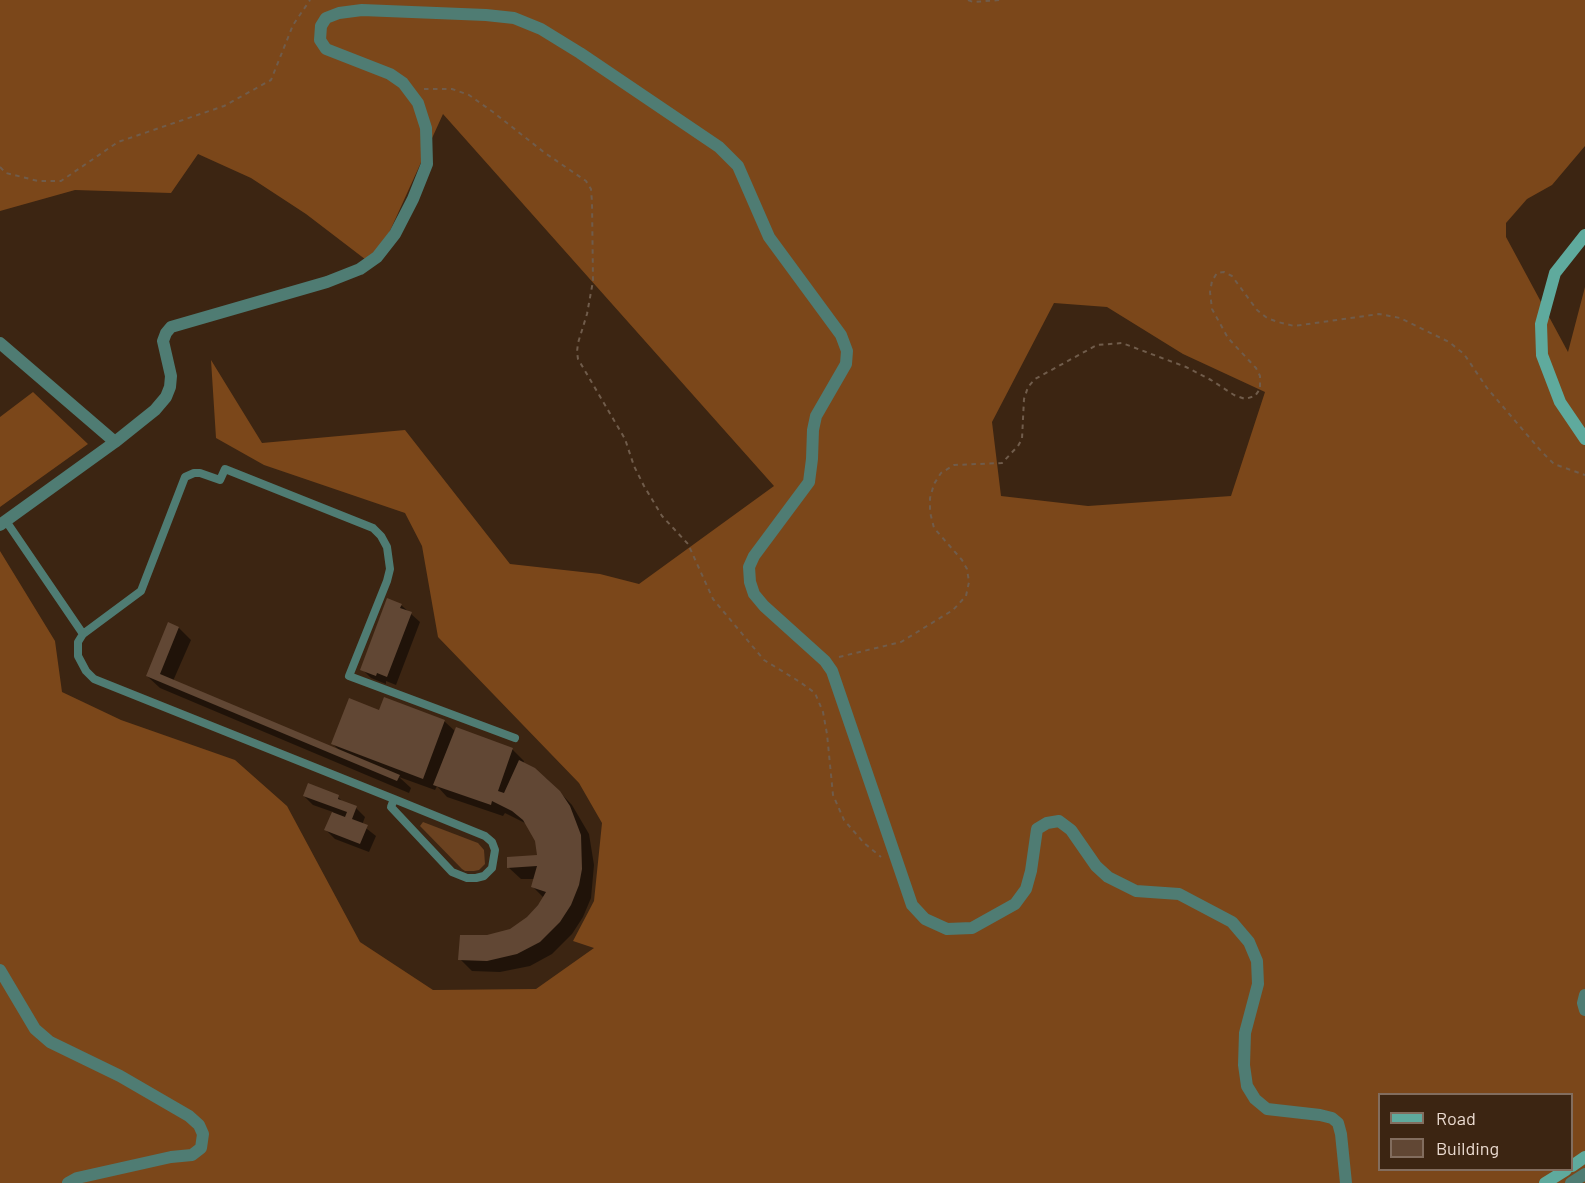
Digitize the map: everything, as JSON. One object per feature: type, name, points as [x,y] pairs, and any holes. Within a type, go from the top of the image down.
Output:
[{"type":"street","points":[[3,523],[115,442],[155,410],[166,397],[170,387],[171,376],[163,340],[171,327],[327,282],[360,269],[376,257],[395,234],[413,199],[427,164],[426,128],[418,102],[403,83],[390,74],[326,49],[320,40],[321,26],[326,18],[339,13],[362,10],[486,15],[514,18],[541,29],[719,147],[738,166],[770,237],[841,335],[847,351],[846,364],[816,416],[809,482],[754,556],[749,567],[750,582],[754,594],[825,661],[832,671],[912,905],[925,919],[947,929],[972,928],[1015,904],[1026,889],[1037,830],[1047,823],[1059,821],[1071,830],[1096,866],[1108,877],[1136,891],[1179,894],[1232,922],[1249,942],[1257,961],[1258,984],[1245,1033],[1244,1065],[1247,1086],[1255,1099],[1267,1109],[1320,1115],[1332,1118],[1338,1123],[1346,1183]]},
{"type":"street","points":[[1585,235],[1555,273],[1541,324],[1542,356],[1560,402],[1585,439]]},
{"type":"street","points":[[0,343],[115,442]]},
{"type":"street","points":[[0,970],[35,1029],[50,1042],[120,1076],[189,1116],[199,1125],[203,1134],[201,1148],[192,1155],[77,1178],[68,1183]]},
{"type":"street","points":[[1585,995],[1582,1003],[1585,1010]]},
{"type":"street","points":[[1545,1183],[1564,1171]]},
{"type":"street","points":[[1571,1183],[1585,1174]]},
{"type":"lane","points":[[394,799],[391,807],[452,872],[467,878],[476,878],[484,876],[492,868],[495,850],[492,842],[485,836],[394,799],[94,679],[86,671],[78,656],[78,642],[83,634],[141,591],[185,477],[194,472],[219,480],[225,469],[373,528],[387,547],[390,569],[350,676],[515,738]]},
{"type":"lane","points":[[3,523],[83,634]]},
{"type":"path","points":[[0,167],[6,173],[38,181],[61,181],[118,142],[224,106],[271,80],[293,25],[310,0]]},
{"type":"path","points":[[968,0],[973,2],[1000,0]]},
{"type":"path","points":[[409,92],[429,88],[452,89],[469,95],[585,181],[591,189],[594,265],[587,314],[577,352],[588,379],[625,439],[634,466],[662,516],[688,544],[713,599],[764,660],[815,693],[823,712],[833,795],[844,820],[864,843],[883,858],[899,866]]},
{"type":"path","points":[[825,661],[901,642],[953,610],[966,596],[969,582],[967,569],[934,528],[930,512],[930,498],[934,484],[941,473],[954,465],[1002,463],[1018,446],[1022,438],[1024,399],[1028,387],[1035,379],[1097,345],[1122,343],[1186,367],[1234,395],[1245,399],[1255,396],[1260,389],[1260,376],[1256,368],[1228,338],[1212,309],[1210,292],[1212,281],[1217,273],[1224,272],[1232,276],[1257,310],[1267,318],[1278,322],[1294,326],[1379,314],[1400,318],[1449,342],[1464,354],[1487,388],[1554,464],[1585,475]]},
{"type":"shaded area","points":[[0,0],[1585,0],[1585,146],[1552,185],[1527,199],[1506,223],[1506,237],[1568,352],[1585,287],[1585,1183],[0,1183],[0,551],[55,641],[62,692],[121,720],[235,760],[287,806],[360,942],[433,990],[536,989],[594,948],[573,941],[594,901],[602,823],[579,783],[438,637],[422,546],[405,513],[264,465],[216,438],[211,360],[262,443],[405,430],[510,564],[600,574],[639,584],[774,486],[443,114],[374,266],[306,214],[251,178],[198,154],[171,193],[75,190],[0,211]],"holes":[[[1054,303],[1107,307],[1183,354],[1265,392],[1231,496],[1088,506],[1001,496],[992,422]]]},
{"type":"shaded area","points":[[33,392],[88,444],[0,507],[0,417]]},
{"type":"shaded area","points":[[423,822],[478,843],[484,850],[485,864],[479,870],[465,871],[462,869],[420,826]]},
{"type":"building","points":[[387,598],[402,604],[400,608],[412,612],[387,677],[360,670]]},
{"type":"building","points":[[168,622],[179,627],[160,674],[400,775],[397,781],[146,676]]},
{"type":"building","points":[[384,697],[445,720],[423,779],[331,744],[349,698],[379,710]]},
{"type":"building","points":[[456,727],[513,748],[498,791],[504,793],[519,760],[535,768],[560,791],[570,806],[581,835],[582,869],[579,885],[571,905],[560,922],[540,942],[517,954],[487,961],[458,960],[460,935],[487,935],[510,929],[527,917],[546,892],[531,887],[537,866],[507,868],[507,857],[537,855],[535,841],[523,820],[512,811],[492,801],[491,805],[433,785]]},
{"type":"building","points":[[308,783],[339,795],[338,799],[357,806],[352,819],[368,825],[360,844],[324,830],[332,812],[345,817],[347,812],[303,796]]}]
